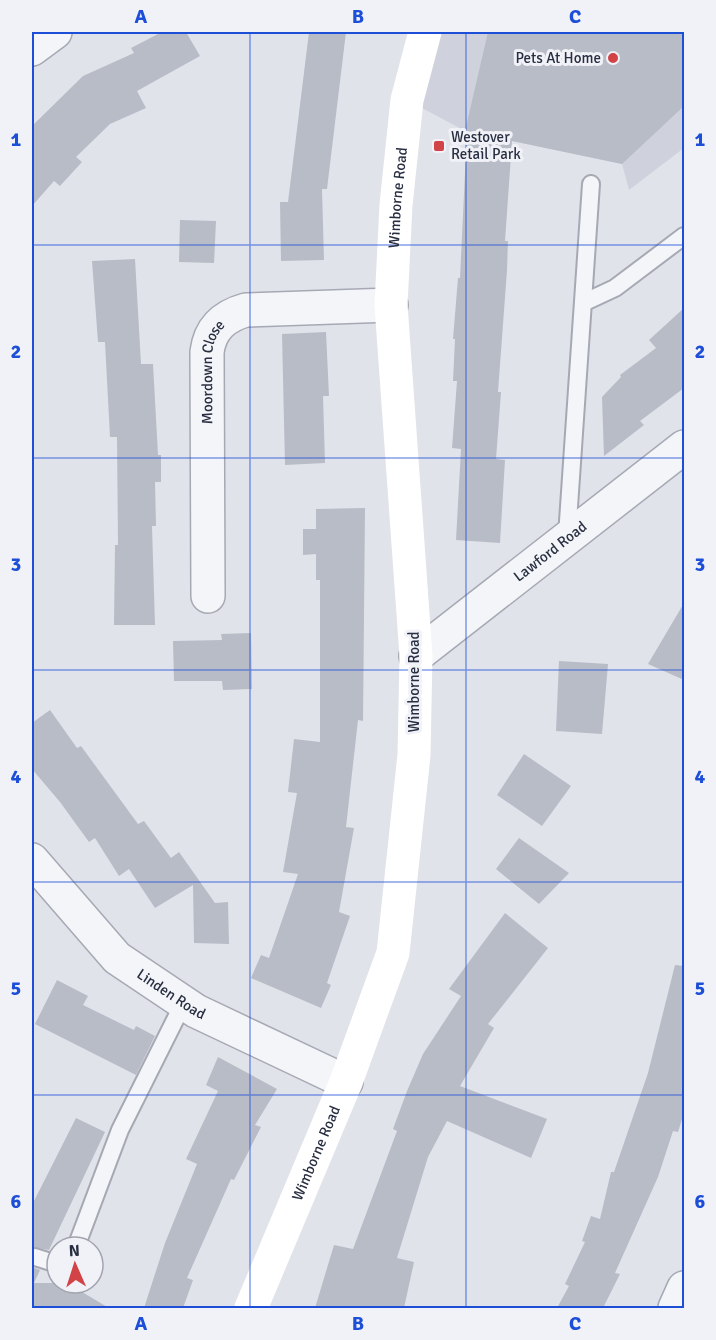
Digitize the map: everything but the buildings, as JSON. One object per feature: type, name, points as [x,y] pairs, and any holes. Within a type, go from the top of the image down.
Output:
[{"type":"street","points":[[32,49],[55,32]]},
{"type":"street","name":"Wimborne Road","points":[[251,1308],[346,1082],[393,953],[414,755],[417,656],[391,305],[396,205],[407,100],[425,32]]},
{"type":"street","name":"Moordown Close","points":[[208,596],[207,352],[212,333],[226,318],[246,310],[391,305]]},
{"type":"street","name":"Lawford Road","points":[[417,656],[684,447]]},
{"type":"street","name":"Linden Road","points":[[32,860],[117,958],[184,1002],[346,1082]]},
{"type":"street","points":[[675,1308],[684,1288]]},
{"type":"lane","points":[[567,537],[585,302],[591,184]]},
{"type":"lane","points":[[585,302],[615,288],[684,236]]},
{"type":"lane","points":[[81,1235],[120,1130],[184,1002]]},
{"type":"lane","points":[[35,1257],[45,1260]]},
{"type":"shaded area","points":[[425,32],[684,32],[684,148],[629,190],[622,164],[465,131],[407,100]]},
{"type":"place","name":"Pets At Home","points":[[613,58]]},
{"type":"place","name":"Westover Retail Park","points":[[439,146]]}]
